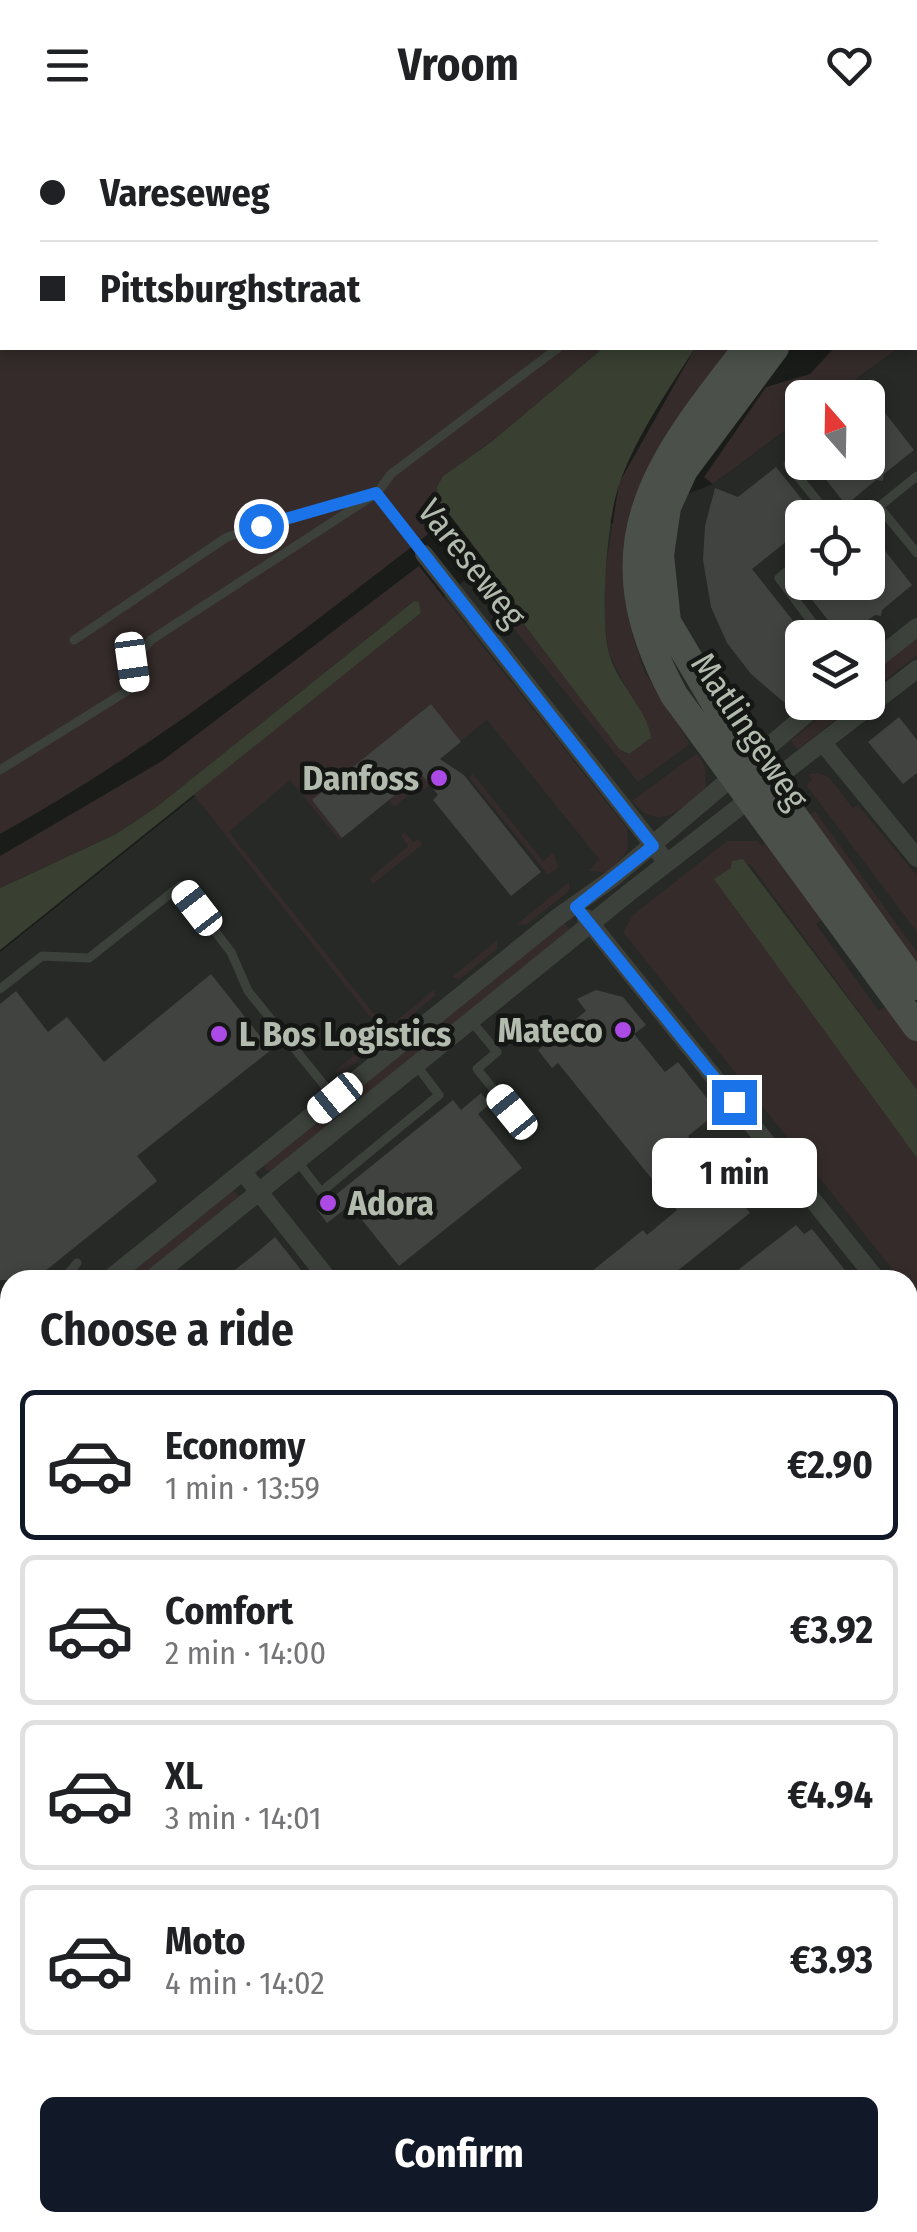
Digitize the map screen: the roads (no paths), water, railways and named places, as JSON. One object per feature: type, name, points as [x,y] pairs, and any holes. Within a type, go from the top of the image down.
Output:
[{"type":"main road","name":"Matlingeweg","points":[[745,350],[665,457],[646,500],[638,554],[639,599],[659,667],[917,986]]},
{"type":"main road","name":"Matlingeweg","points":[[773,350],[684,470],[668,508],[660,555],[667,622],[751,780],[917,1027]]},
{"type":"street","name":"Vareseweg","points":[[424,554],[667,863]]},
{"type":"street","points":[[885,652],[917,627]]},
{"type":"street","points":[[120,1270],[653,846],[751,780],[823,742],[917,668]]},
{"type":"street","points":[[163,1270],[667,863],[805,720]]},
{"type":"street","points":[[823,742],[917,858]]},
{"type":"street","points":[[576,907],[870,1270]]},
{"type":"street","points":[[243,1172],[321,1270]]},
{"type":"lane","points":[[0,770],[135,686],[132,662],[151,640],[376,493],[391,474],[555,350]]},
{"type":"lane","points":[[885,501],[913,479],[917,492]]},
{"type":"lane","points":[[801,480],[817,500]]},
{"type":"lane","name":"Vareseweg","points":[[74,640],[217,542],[376,493],[424,554]]},
{"type":"lane","points":[[885,515],[917,553]]},
{"type":"lane","points":[[0,989],[42,956],[89,958],[180,886],[231,952],[248,992],[352,1119]]},
{"type":"lane","points":[[472,1022],[498,1052],[477,1069],[529,1132]]},
{"type":"lane","points":[[298,1162],[321,1192],[439,1096],[417,1066]]},
{"type":"lane","points":[[71,1270],[77,1263]]},
{"type":"place","name":"Danfoss","points":[[439,778]]},
{"type":"place","name":"Mateco","points":[[623,1030]]},
{"type":"place","name":"L Bos Logistics","points":[[219,1034]]},
{"type":"place","name":"Adora","points":[[328,1203]]}]
